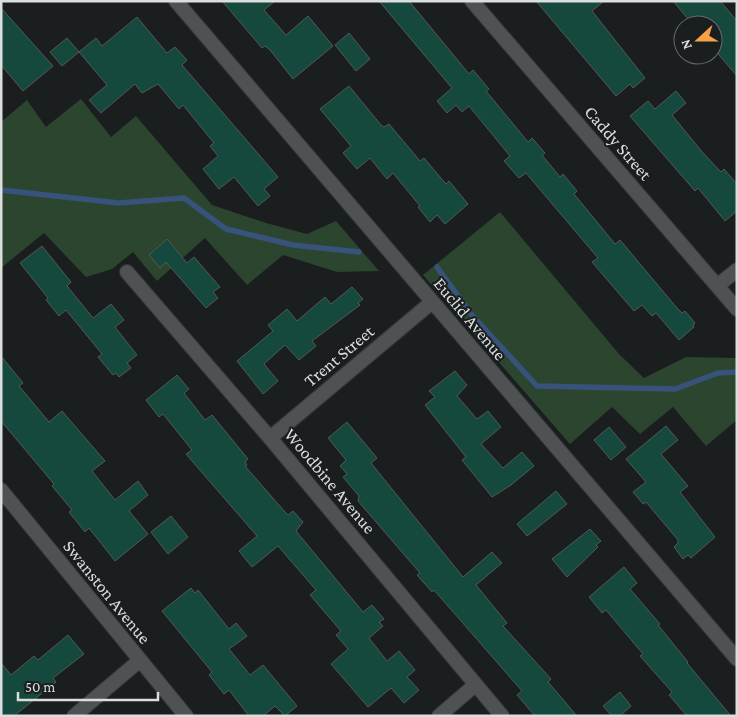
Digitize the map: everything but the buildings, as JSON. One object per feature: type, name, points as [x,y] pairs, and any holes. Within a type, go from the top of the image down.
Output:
[{"type":"street","name":"Euclid Avenue","points":[[176,1],[737,659]]},
{"type":"street","name":"Caddy Street","points":[[472,1],[737,309]]},
{"type":"street","points":[[717,286],[737,270]]},
{"type":"street","name":"Woodbine Avenue","points":[[127,272],[270,438],[502,716]]},
{"type":"street","name":"Trent Street","points":[[270,438],[432,302]]},
{"type":"street","name":"Swanston Avenue","points":[[1,490],[186,716]]},
{"type":"street","points":[[74,716],[140,661]]},
{"type":"street","points":[[439,716],[475,684]]},
{"type":"green space","points":[[81,99],[111,137],[136,116],[212,205],[307,234],[336,221],[379,271],[337,272],[283,255],[247,285],[205,238],[157,281],[133,252],[112,269],[86,277],[44,233],[1,268],[1,122],[27,100],[46,127]]},
{"type":"green space","points":[[500,212],[619,354],[644,378],[686,357],[737,358],[737,420],[706,446],[673,407],[640,434],[612,407],[570,444],[423,275]]},
{"type":"waterway","points":[[1,190],[119,203],[184,198],[226,229],[293,245],[359,252]]},
{"type":"waterway","points":[[437,267],[472,315],[537,386],[675,389],[718,373],[737,372]]}]
